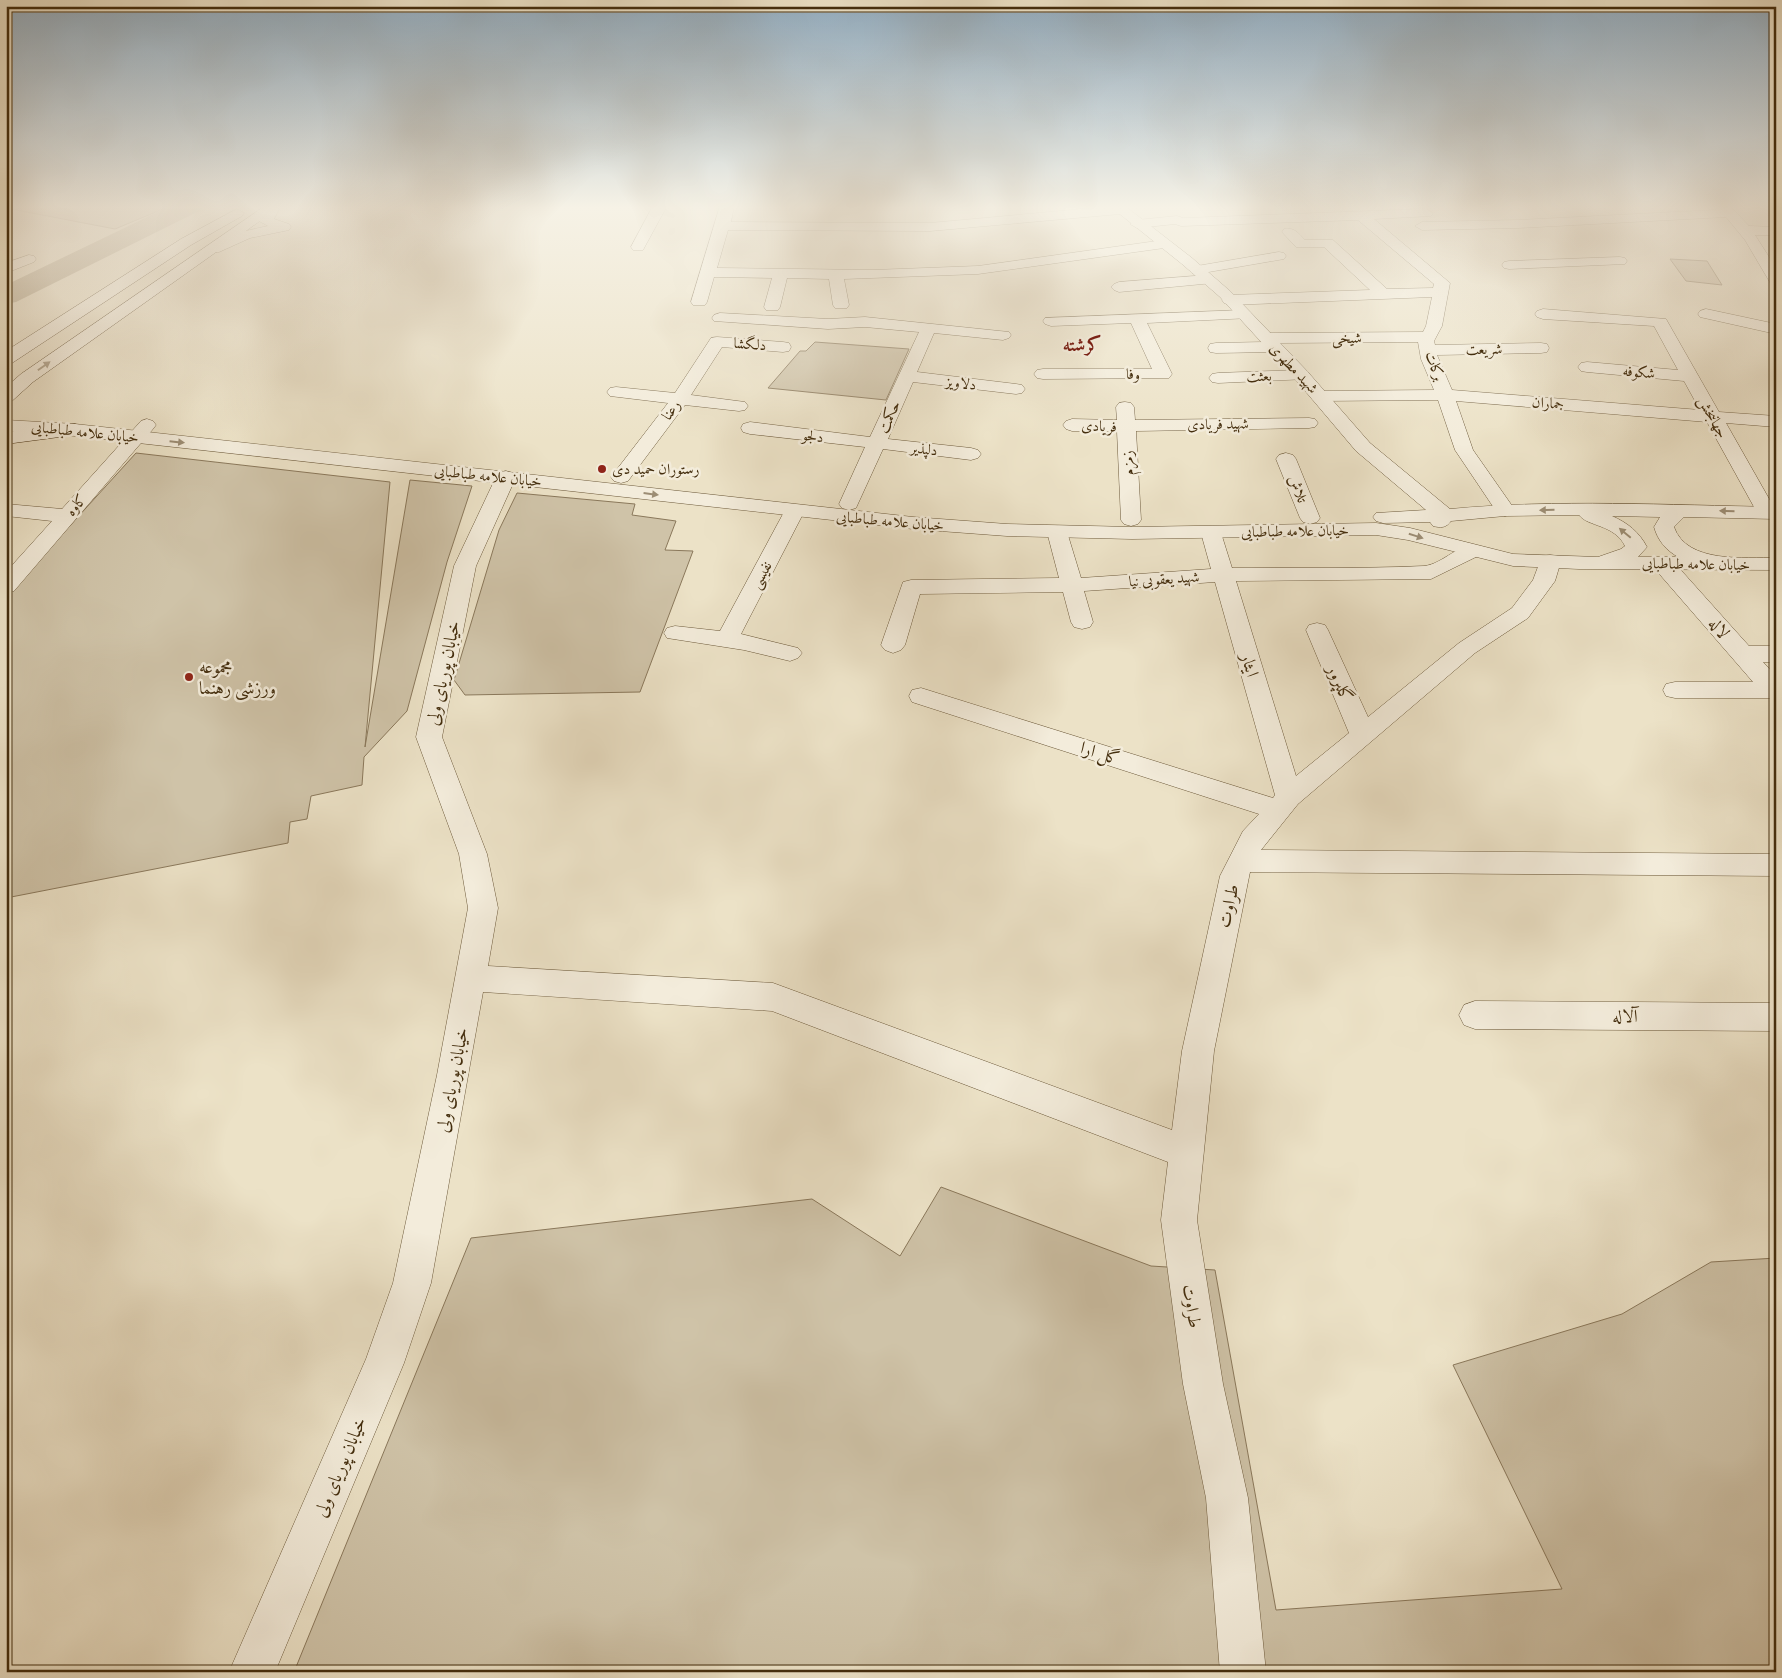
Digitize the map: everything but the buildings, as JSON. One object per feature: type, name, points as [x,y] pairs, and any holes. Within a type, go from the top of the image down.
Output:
[{"type":"street","points":[[6,359],[121,284]]},
{"type":"street","points":[[6,397],[27,378],[163,284]]},
{"type":"street","points":[[699,302],[704,284]]},
{"type":"street","points":[[772,307],[778,284]]},
{"type":"street","points":[[838,284],[841,305]]},
{"type":"street","points":[[1119,287],[1138,284]]},
{"type":"street","name":"شهید مطهری","points":[[1212,284],[1230,300],[1301,375],[1363,447],[1445,516]]},
{"type":"street","points":[[1373,284],[1383,294]]},
{"type":"street","points":[[1230,300],[1441,292],[1442,284]]},
{"type":"street","name":"برکات","points":[[1441,292],[1428,344],[1430,359],[1464,450],[1505,510]]},
{"type":"street","name":"جهانبخش","points":[[1543,314],[1660,322],[1712,416],[1771,513]]},
{"type":"street","points":[[1706,314],[1776,329]]},
{"type":"street","points":[[1051,321],[1138,320],[1244,315]]},
{"type":"street","points":[[720,318],[828,324],[865,322],[1003,335]]},
{"type":"street","name":"وفا","points":[[1043,374],[1163,374],[1138,320]]},
{"type":"street","name":"حکمت","points":[[846,510],[928,329]]},
{"type":"street","name":"دلگشا","points":[[717,342],[783,347]]},
{"type":"street","name":"رعنا","points":[[617,483],[680,399],[717,342]]},
{"type":"street","name":"شیخی","points":[[1216,348],[1271,343],[1428,344]]},
{"type":"street","name":"شریعت","points":[[1428,344],[1541,348]]},
{"type":"street","name":"شکوفه","points":[[1587,367],[1690,376]]},
{"type":"street","name":"بعثت","points":[[1218,378],[1301,375]]},
{"type":"street","name":"دلاویز","points":[[907,376],[1016,389]]},
{"type":"street","points":[[616,392],[738,406]]},
{"type":"street","name":"جماران","points":[[1319,396],[1445,395],[1776,422]]},
{"type":"street","name":"خیابان علامه طباطبایی","points":[[6,407],[141,431],[506,477],[617,483]]},
{"type":"street","name":"زمزم","points":[[1124,407],[1131,527]]},
{"type":"street","name":"شهید فریادی","points":[[1126,426],[1309,422]]},
{"type":"street","name":"خیابان علامه طباطبایی","points":[[6,425],[75,430],[141,431],[846,510],[974,514],[1056,525],[1384,529],[1513,560],[1593,563],[1776,564]]},
{"type":"street","name":"فریادی","points":[[1072,425],[1126,426]]},
{"type":"street","name":"دلجو","points":[[750,428],[876,443]]},
{"type":"street","points":[[6,438],[75,430]]},
{"type":"street","name":"کاوه","points":[[6,586],[141,431]]},
{"type":"street","name":"دلپذیر","points":[[876,443],[971,454]]},
{"type":"street","name":"تلاش","points":[[1286,459],[1310,518]]},
{"type":"street","name":"خیابان پوریای ولی","points":[[252,1672],[384,1363],[412,1283],[484,908],[473,854],[429,737],[465,566],[506,477]]},
{"type":"street","name":"نفیسی","points":[[727,639],[796,505]]},
{"type":"street","points":[[1572,509],[1595,516],[1621,528],[1629,535],[1636,547],[1629,554],[1593,563]]},
{"type":"street","name":"خیابان علامه طباطبایی","points":[[1209,526],[1310,518],[1445,516],[1505,510],[1572,509],[1771,513]]},
{"type":"street","points":[[6,510],[67,516]]},
{"type":"street","points":[[1679,511],[1667,520],[1664,527],[1665,535],[1680,550],[1715,564]]},
{"type":"street","points":[[1445,516],[1440,522],[1441,530],[1447,538],[1459,546],[1473,551]]},
{"type":"street","points":[[1056,525],[1082,622]]},
{"type":"street","name":"ایثار","points":[[1209,526],[1284,803]]},
{"type":"street","name":"شهید یعقوبی نیا","points":[[893,645],[911,587],[1071,585],[1223,575],[1431,572],[1473,551]]},
{"type":"street","name":"طراوت","points":[[1243,1672],[1227,1498],[1203,1384],[1179,1220],[1198,1051],[1234,876],[1253,839],[1284,803],[1467,648],[1520,613],[1544,581],[1550,562]]},
{"type":"street","name":"لاله","points":[[1663,564],[1775,691]]},
{"type":"street","name":"گلپرور","points":[[1317,630],[1363,735]]},
{"type":"street","points":[[675,633],[727,639],[790,653]]},
{"type":"street","points":[[1742,654],[1776,654]]},
{"type":"street","points":[[1675,690],[1775,691]]},
{"type":"street","name":"گل ارا","points":[[921,696],[1284,803]]},
{"type":"street","points":[[1242,861],[1776,865]]},
{"type":"street","points":[[471,978],[773,997],[1186,1152]]},
{"type":"street","name":"آلاله","points":[[1475,1015],[1776,1017]]},
{"type":"shaded area","points":[[815,342],[909,349],[886,400],[768,388],[800,351],[806,351]]},
{"type":"shaded area","name":"مجموعه ورزشی رهنما","points":[[136,453],[390,482],[365,747],[410,480],[472,486],[447,562],[407,711],[364,757],[362,785],[311,796],[307,819],[290,822],[288,843],[6,898],[6,596]]},
{"type":"shaded area","points":[[517,493],[635,504],[632,515],[676,521],[665,550],[693,551],[640,692],[465,695],[454,680],[499,530]]},
{"type":"shaded area","points":[[941,1187],[1151,1266],[1215,1270],[1276,1610],[1562,1589],[1453,1365],[1622,1314],[1711,1262],[1776,1258],[1776,1672],[294,1672],[471,1238],[812,1199],[900,1256]]},
{"type":"waterway","points":[[6,296],[30,284]]},
{"type":"place","name":"رستوران حمید دی","points":[[602,469]]},
{"type":"place","name":"مجموعه ورزشی رهنما","points":[[189,677]]},
{"type":"district","name":"کرشته","points":[[1082,344]]}]
